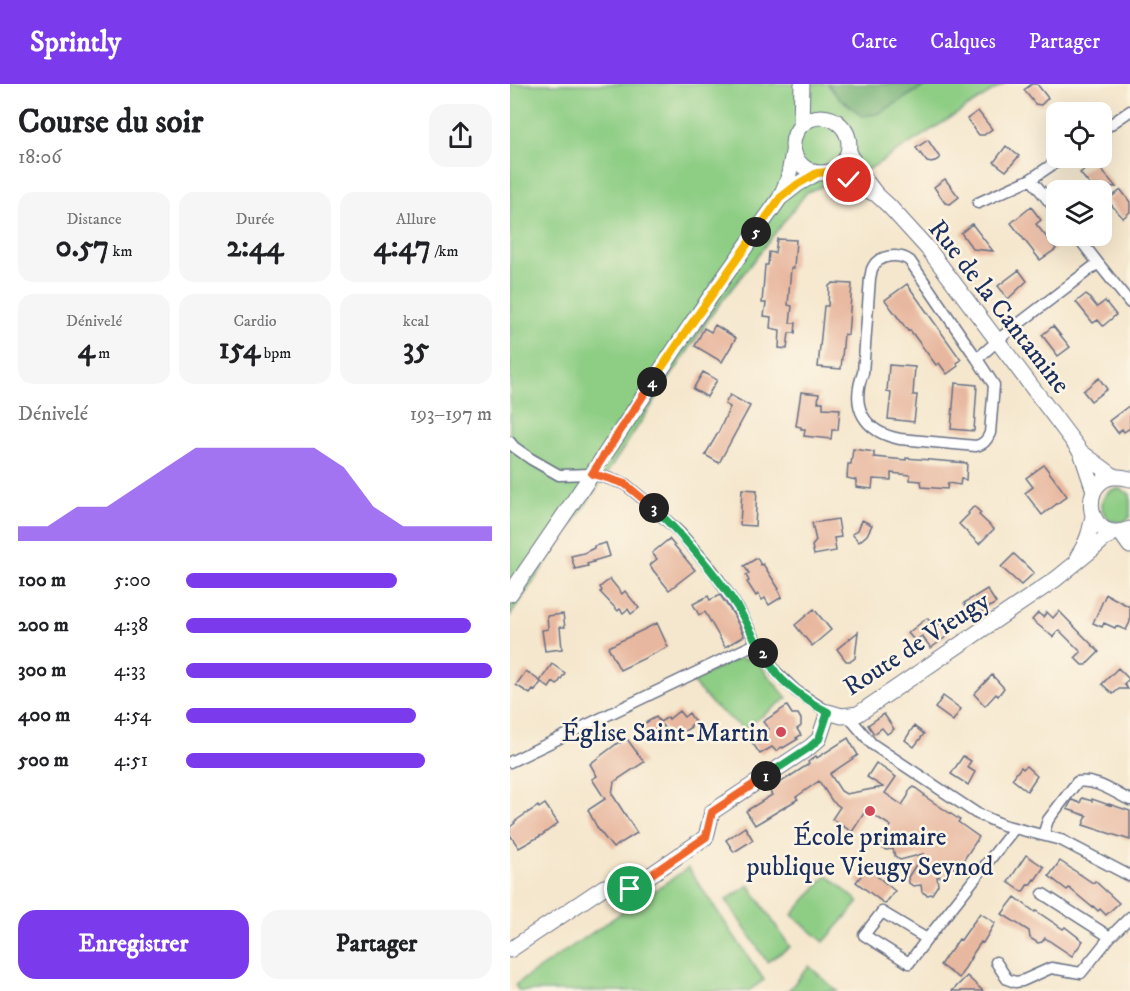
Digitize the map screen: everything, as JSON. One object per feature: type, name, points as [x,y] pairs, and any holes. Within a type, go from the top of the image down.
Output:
[{"type":"street","points":[[804,84],[824,116]]},
{"type":"street","points":[[801,124],[804,84]]},
{"type":"street","points":[[1112,123],[1130,111]]},
{"type":"street","points":[[780,198],[798,184],[834,170],[841,165],[849,152],[847,132],[841,124],[824,116],[807,119],[801,124],[793,137],[792,145],[796,160],[802,166],[809,171],[822,173]]},
{"type":"street","points":[[510,594],[692,323],[780,198],[788,179],[793,152]]},
{"type":"street","name":"Rue de la Cantamine","points":[[849,152],[856,168],[876,194],[929,250],[1081,452],[1094,491]]},
{"type":"street","points":[[978,203],[1031,179],[1047,168]]},
{"type":"street","name":"Rue de la Cantamine","points":[[822,173],[849,180],[876,194]]},
{"type":"street","points":[[1031,179],[1046,198]]},
{"type":"street","points":[[1085,246],[1130,303]]},
{"type":"street","points":[[895,255],[910,261],[976,359],[994,385],[990,433],[987,440],[981,444],[976,446],[900,439],[889,437],[870,426],[858,406],[858,395],[859,382],[863,373],[870,278],[872,268],[877,261],[895,255]]},
{"type":"street","points":[[976,359],[1098,263]]},
{"type":"street","points":[[510,442],[531,459],[559,475],[592,474],[607,478],[625,484],[649,504],[680,533],[709,567],[724,587],[776,672],[796,691],[828,712]]},
{"type":"street","name":"Rue de la Cantamine","points":[[1081,452],[1123,478]]},
{"type":"street","points":[[1094,491],[1107,479],[1123,478]]},
{"type":"street","name":"Route de Vieugy","points":[[1071,567],[1090,534],[1093,516],[1090,501],[1094,491]]},
{"type":"street","points":[[1093,516],[1098,524],[1107,529],[1122,531],[1130,546]]},
{"type":"street","name":"Route de Vieugy","points":[[510,950],[604,887],[630,889],[706,837],[712,812],[810,747],[819,739],[828,712],[848,716],[858,714],[1056,579],[1102,540],[1122,531]]},
{"type":"street","points":[[510,762],[757,643]]},
{"type":"street","points":[[848,716],[872,744],[976,813],[1014,829],[1061,840],[1130,876]]},
{"type":"street","points":[[1043,835],[1048,820],[1077,782],[1086,780],[1101,785],[1130,800]]},
{"type":"street","points":[[927,939],[882,912],[864,935],[909,963],[1014,829]]},
{"type":"street","points":[[1043,894],[1110,937]]},
{"type":"street","points":[[996,962],[1007,979],[1015,982],[1051,968],[1081,973],[1110,937],[1130,917]]},
{"type":"green space","points":[[510,84],[828,84],[836,95],[878,114],[928,84],[1004,84],[871,168],[807,192],[712,314],[510,616]]},
{"type":"green space","points":[[828,84],[928,84],[878,114],[862,116],[836,95]]},
{"type":"green space","points":[[1114,489],[1130,494],[1130,517],[1123,522],[1111,521],[1102,508],[1105,495]]},
{"type":"green space","points":[[739,658],[758,663],[787,698],[744,729],[713,705],[691,681]]},
{"type":"green space","points":[[688,868],[764,980],[748,991],[519,991],[515,985]]},
{"type":"green space","points":[[827,875],[859,902],[824,942],[792,915]]},
{"type":"green space","points":[[749,885],[790,947],[767,962],[726,900]]},
{"type":"green space","points":[[809,966],[837,991],[788,991]]},
{"type":"building","points":[[1032,84],[1037,84],[1048,98],[1041,105],[1035,104],[1024,90]]},
{"type":"building","points":[[978,111],[992,129],[984,135],[979,135],[967,119]]},
{"type":"building","points":[[928,140],[940,158],[932,163],[927,162],[916,148]]},
{"type":"building","points":[[1006,146],[1019,156],[1006,171],[994,162]]},
{"type":"building","points":[[1087,168],[1100,168],[1110,180],[1086,180],[1080,173]]},
{"type":"building","points":[[945,179],[959,197],[950,204],[945,203],[934,187]]},
{"type":"building","points":[[1121,190],[1130,202],[1130,212],[1123,218],[1112,206],[1112,196]]},
{"type":"building","points":[[1031,207],[1041,220],[1036,224],[1046,236],[1046,246],[1054,246],[1056,249],[1040,260],[1011,223]]},
{"type":"building","points":[[972,224],[993,251],[973,249],[961,233]]},
{"type":"building","points":[[777,239],[796,240],[788,305],[792,306],[790,323],[796,323],[795,333],[789,333],[787,349],[779,348],[780,330],[770,328],[771,317],[764,316],[766,303],[762,303],[765,265],[768,265],[769,252],[775,253]]},
{"type":"building","points":[[1019,270],[1027,281],[1008,299],[998,286]]},
{"type":"building","points":[[833,283],[852,284],[848,335],[844,334],[841,369],[818,367],[824,306],[828,306],[829,286]]},
{"type":"building","points":[[907,284],[961,360],[957,363],[958,366],[947,374],[939,363],[936,365],[885,300]]},
{"type":"building","points":[[1086,294],[1097,307],[1105,301],[1116,315],[1103,326],[1098,320],[1093,323],[1076,302]]},
{"type":"building","points":[[715,325],[736,338],[722,362],[695,346],[704,328],[711,332]]},
{"type":"building","points":[[1053,326],[1070,347],[1058,356],[1042,335]]},
{"type":"building","points":[[889,365],[915,367],[913,395],[917,395],[914,422],[888,419],[891,393],[887,392]]},
{"type":"building","points":[[703,372],[717,380],[707,397],[693,389]]},
{"type":"building","points":[[1099,378],[1107,389],[1091,401],[1083,391]]},
{"type":"building","points":[[955,383],[977,385],[974,431],[951,429]]},
{"type":"building","points":[[801,392],[819,394],[818,402],[823,402],[823,408],[840,409],[838,430],[832,430],[831,439],[804,436],[805,429],[796,426]]},
{"type":"building","points":[[730,395],[750,406],[719,463],[705,455],[730,407],[725,404]]},
{"type":"building","points":[[1130,405],[1130,428],[1124,432],[1122,429],[1118,433],[1109,421]]},
{"type":"building","points":[[853,449],[874,452],[874,457],[967,463],[966,480],[961,479],[960,485],[948,483],[947,489],[922,487],[921,481],[910,480],[910,475],[891,473],[891,480],[873,479],[872,489],[856,487],[856,480],[847,478],[848,464],[851,464]]},
{"type":"building","points":[[1044,465],[1067,496],[1042,515],[1025,493],[1033,487],[1026,478]]},
{"type":"building","points":[[742,489],[757,490],[755,526],[740,525]]},
{"type":"building","points":[[974,506],[981,513],[979,515],[994,529],[979,544],[959,524]]},
{"type":"building","points":[[838,519],[841,537],[834,538],[836,551],[814,555],[812,546],[816,541],[812,523]]},
{"type":"building","points":[[862,520],[872,525],[867,535],[859,542],[852,534],[858,530]]},
{"type":"building","points":[[669,539],[695,570],[669,590],[650,565],[657,559],[652,553]]},
{"type":"building","points":[[606,543],[610,556],[575,569],[571,556]]},
{"type":"building","points":[[1014,554],[1034,573],[1021,585],[1001,567]]},
{"type":"building","points":[[757,558],[761,565],[763,564],[782,597],[769,605],[765,598],[762,600],[758,594],[756,596],[747,582],[749,581],[746,575],[749,573],[744,566]]},
{"type":"building","points":[[610,579],[622,594],[625,591],[639,608],[631,614],[628,609],[623,613],[620,609],[618,611],[600,592],[602,591],[600,587]]},
{"type":"building","points":[[987,589],[996,603],[973,617],[964,603]]},
{"type":"building","points":[[1106,594],[1130,607],[1130,622],[1126,630],[1104,623],[1102,627],[1093,623]]},
{"type":"building","points":[[720,595],[744,636],[725,647],[705,612],[699,615],[693,604],[708,596],[710,600]]},
{"type":"building","points":[[814,609],[831,630],[812,646],[795,625]]},
{"type":"building","points":[[1059,611],[1099,652],[1086,665],[1082,665],[1075,658],[1081,652],[1059,630],[1053,637],[1032,620],[1038,613],[1043,617],[1047,612],[1053,618]]},
{"type":"building","points":[[563,614],[565,627],[560,627],[562,649],[545,651],[542,630],[548,629],[547,616]]},
{"type":"building","points":[[927,618],[934,626],[938,623],[950,634],[931,648],[922,636],[915,641],[908,633]]},
{"type":"building","points":[[657,623],[668,647],[620,670],[608,647]]},
{"type":"building","points":[[858,632],[855,658],[846,661],[837,649]]},
{"type":"building","points":[[552,664],[565,673],[557,685],[553,682],[549,688],[540,681]]},
{"type":"building","points":[[1118,668],[1129,679],[1124,684],[1128,689],[1119,689],[1113,694],[1102,684]]},
{"type":"building","points":[[526,671],[541,682],[530,694],[516,685]]},
{"type":"building","points":[[992,675],[1004,688],[985,706],[974,694]]},
{"type":"building","points":[[943,696],[961,709],[953,721],[935,708]]},
{"type":"building","name":"Église Saint-Martin","points":[[787,706],[792,714],[798,714],[801,719],[801,726],[797,729],[801,735],[783,748],[776,751],[772,747],[760,754],[751,741],[769,729],[763,722]]},
{"type":"building","points":[[679,711],[684,717],[689,713],[695,722],[672,739],[662,725],[643,737],[636,728],[656,717],[660,722],[668,717],[669,719]]},
{"type":"building","points":[[884,714],[894,729],[887,734],[882,728],[874,734],[868,725]]},
{"type":"building","points":[[914,726],[924,734],[914,747],[905,740]]},
{"type":"building","points":[[848,738],[858,755],[830,774],[841,791],[846,794],[883,787],[867,777],[876,763],[896,777],[885,793],[902,805],[909,791],[914,787],[960,820],[958,822],[979,837],[957,870],[951,866],[944,876],[937,877],[938,885],[932,894],[927,895],[922,892],[921,885],[913,886],[909,883],[908,877],[923,854],[900,860],[895,856],[893,849],[886,850],[881,847],[880,842],[891,826],[866,810],[852,832],[832,819],[840,807],[832,801],[819,781],[796,797],[798,799],[755,825],[746,811],[772,795],[769,790],[809,764],[808,762],[816,756],[817,758]]},
{"type":"building","points":[[627,739],[644,762],[614,782],[612,794],[637,833],[613,848],[598,829],[588,810],[605,799],[592,779],[597,776],[590,764],[619,742]]},
{"type":"building","points":[[963,756],[971,761],[967,767],[975,772],[968,785],[951,774]]},
{"type":"building","points":[[1026,766],[1037,776],[1027,791],[1012,779],[1021,767],[1023,769]]},
{"type":"building","points":[[1082,798],[1130,811],[1130,840],[1083,825],[1087,816],[1067,809],[1072,800],[1080,803]]},
{"type":"building","points":[[545,804],[558,823],[519,848],[510,835],[510,827],[524,815]]},
{"type":"building","points":[[745,827],[753,840],[734,852],[726,840]]},
{"type":"building","points":[[1026,855],[1044,867],[1023,892],[1008,882]]},
{"type":"building","points":[[1060,861],[1093,883],[1095,881],[1119,903],[1106,915],[1069,888],[1067,890],[1049,876]]},
{"type":"building","points":[[867,868],[895,891],[885,904],[856,882]]},
{"type":"building","points":[[1015,897],[1063,929],[1065,927],[1083,941],[1072,956],[1045,938],[1038,943],[1030,938],[1029,931],[1002,914]]},
{"type":"building","points":[[980,913],[995,923],[959,978],[940,965]]},
{"type":"building","points":[[967,976],[983,991],[952,991]]},
{"type":"place","name":"Église Saint-Martin","points":[[781,732]]},
{"type":"place","name":"École primaire publique Vieugy Seynod","points":[[870,811]]},
{"type":"route","points":[[630,889],[706,837],[712,812],[819,739],[828,712],[796,691],[776,672],[724,587],[680,533],[625,484],[592,474],[692,323],[780,198],[817,173],[827,172],[849,180]]}]
